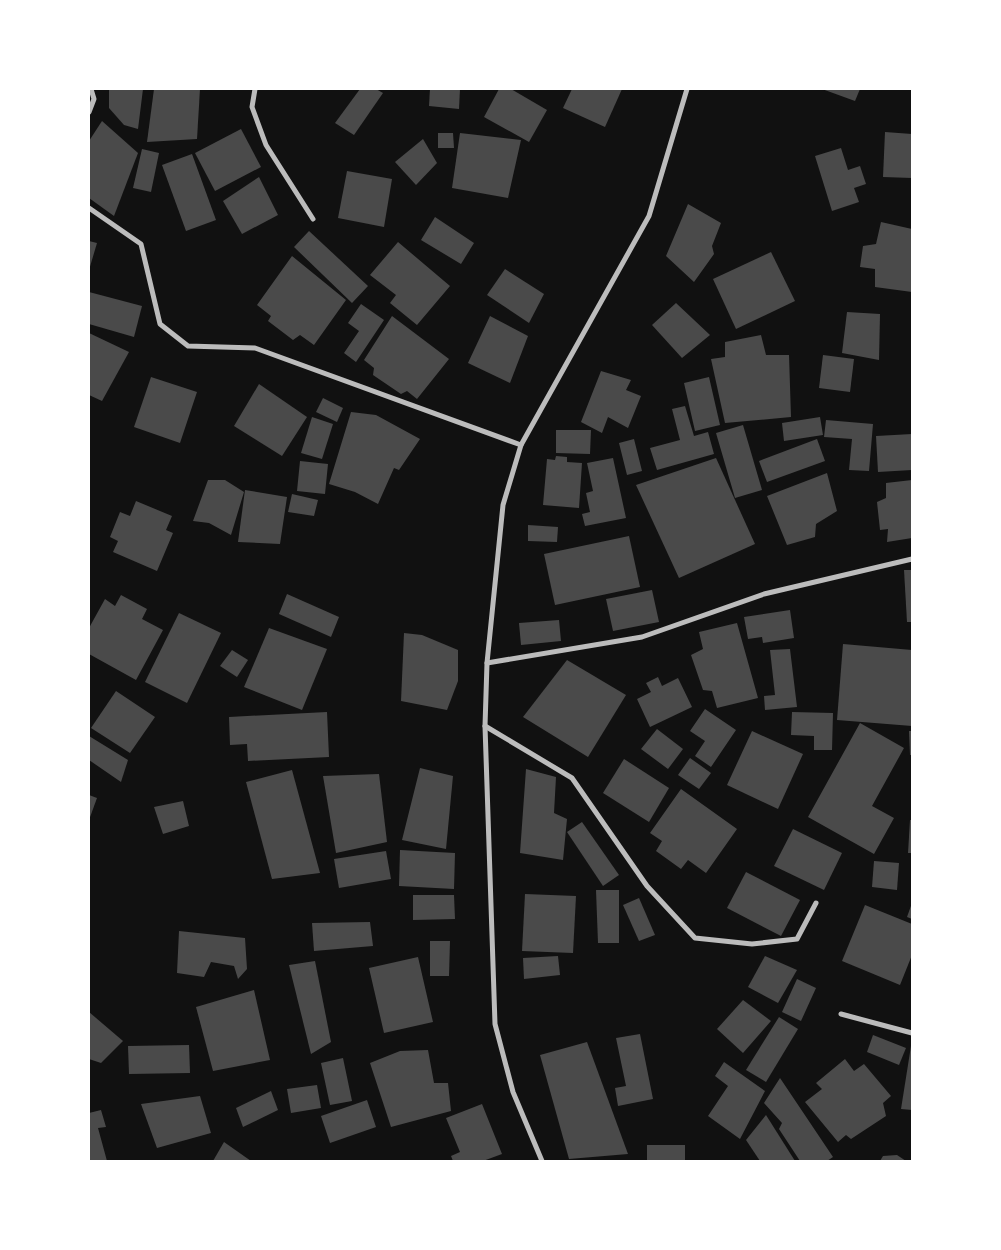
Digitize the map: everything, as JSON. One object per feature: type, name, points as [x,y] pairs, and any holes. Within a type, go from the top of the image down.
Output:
[{"type":"street","points":[[89,112],[94,99],[91,89]]},
{"type":"street","points":[[256,89],[252,107],[266,145],[313,219]]},
{"type":"street","points":[[542,1161],[513,1092],[495,1024],[485,726],[487,663],[503,505],[521,445],[649,216],[687,89]]},
{"type":"street","points":[[89,208],[141,244],[160,324],[188,346],[255,348],[521,445]]},
{"type":"street","points":[[487,663],[642,637],[764,594],[912,559]]},
{"type":"street","points":[[485,726],[572,778],[648,886],[696,938],[752,944],[798,939],[816,903]]},
{"type":"street","points":[[841,1014],[912,1033]]},
{"type":"building","points":[[109,89],[143,89],[138,129],[124,125],[109,108]]},
{"type":"building","points":[[154,89],[200,89],[197,139],[147,142]]},
{"type":"building","points":[[360,89],[376,89],[383,93],[354,135],[335,123]]},
{"type":"building","points":[[430,89],[460,89],[459,109],[429,106]]},
{"type":"building","points":[[499,89],[511,89],[547,110],[529,142],[484,117]]},
{"type":"building","points":[[572,89],[622,89],[605,127],[563,108]]},
{"type":"building","points":[[822,89],[860,89],[855,101]]},
{"type":"building","points":[[102,121],[138,153],[114,216],[89,198],[89,141]]},
{"type":"building","points":[[241,129],[261,167],[215,191],[195,153]]},
{"type":"building","points":[[885,132],[912,134],[912,178],[883,177]]},
{"type":"building","points":[[438,133],[453,133],[454,148],[438,148]]},
{"type":"building","points":[[460,133],[521,140],[508,198],[452,188]]},
{"type":"building","points":[[423,139],[437,163],[416,185],[395,162]]},
{"type":"building","points":[[841,148],[848,170],[860,166],[866,184],[854,188],[859,202],[832,211],[815,156]]},
{"type":"building","points":[[142,149],[159,153],[151,192],[133,188]]},
{"type":"building","points":[[192,154],[216,220],[186,231],[162,165]]},
{"type":"building","points":[[347,171],[392,179],[384,227],[338,218]]},
{"type":"building","points":[[259,177],[278,215],[242,234],[223,201]]},
{"type":"building","points":[[688,204],[721,223],[712,246],[714,254],[694,282],[666,256]]},
{"type":"building","points":[[435,217],[474,243],[461,264],[421,240]]},
{"type":"building","points":[[881,222],[912,229],[912,292],[875,287],[875,269],[860,267],[863,246],[876,244]]},
{"type":"building","points":[[309,231],[368,286],[352,303],[294,247]]},
{"type":"building","points":[[89,241],[97,243],[89,270]]},
{"type":"building","points":[[398,242],[450,286],[417,325],[390,303],[396,295],[370,275]]},
{"type":"building","points":[[771,252],[795,301],[736,329],[713,279]]},
{"type":"building","points":[[292,256],[346,300],[314,345],[300,335],[293,340],[268,321],[271,316],[257,305]]},
{"type":"building","points":[[505,269],[544,294],[529,323],[487,295]]},
{"type":"building","points":[[89,292],[142,306],[134,337],[89,324]]},
{"type":"building","points":[[676,303],[710,335],[682,358],[652,325]]},
{"type":"building","points":[[361,304],[384,320],[356,362],[344,353],[359,331],[348,323]]},
{"type":"building","points":[[847,312],[880,314],[879,360],[842,353]]},
{"type":"building","points":[[392,316],[449,359],[417,399],[407,391],[401,394],[373,375],[374,368],[364,360]]},
{"type":"building","points":[[490,316],[528,336],[510,383],[468,363]]},
{"type":"building","points":[[89,333],[129,352],[102,401],[89,395]]},
{"type":"building","points":[[761,335],[766,355],[789,355],[791,417],[725,423],[711,359],[725,357],[725,342]]},
{"type":"building","points":[[823,355],[854,359],[850,392],[819,388]]},
{"type":"building","points":[[601,371],[631,380],[626,390],[641,396],[628,428],[608,417],[602,433],[581,422]]},
{"type":"building","points":[[151,377],[197,392],[180,443],[134,427]]},
{"type":"building","points":[[709,377],[720,425],[695,431],[684,383]]},
{"type":"building","points":[[259,384],[307,417],[282,456],[234,426]]},
{"type":"building","points":[[323,398],[343,408],[337,422],[316,412]]},
{"type":"building","points":[[685,406],[694,436],[708,432],[714,454],[657,470],[650,448],[680,440],[672,409]]},
{"type":"building","points":[[351,412],[376,415],[420,439],[399,470],[394,468],[378,504],[355,492],[329,484]]},
{"type":"building","points":[[312,417],[333,424],[322,459],[301,453]]},
{"type":"building","points":[[820,417],[823,435],[784,441],[782,423]]},
{"type":"building","points":[[826,420],[873,424],[869,471],[849,470],[852,439],[824,437]]},
{"type":"building","points":[[743,425],[762,490],[735,498],[716,433]]},
{"type":"building","points":[[556,430],[591,430],[590,454],[556,453]]},
{"type":"building","points":[[912,434],[912,470],[878,472],[876,436]]},
{"type":"building","points":[[634,439],[642,471],[627,475],[619,443]]},
{"type":"building","points":[[817,439],[825,461],[767,482],[759,461]]},
{"type":"building","points":[[556,456],[567,457],[567,462],[582,463],[579,508],[543,505],[547,459],[555,460]]},
{"type":"building","points":[[613,458],[626,518],[585,526],[582,514],[590,512],[586,493],[593,491],[587,463]]},
{"type":"building","points":[[716,458],[755,544],[679,578],[636,485]]},
{"type":"building","points":[[300,461],[328,464],[325,494],[297,491]]},
{"type":"building","points":[[827,473],[837,511],[816,524],[815,537],[787,545],[767,496]]},
{"type":"building","points":[[208,480],[225,480],[244,492],[231,535],[209,523],[193,521]]},
{"type":"building","points":[[912,480],[912,538],[887,542],[888,529],[880,530],[877,502],[886,498],[886,483]]},
{"type":"building","points":[[245,490],[287,497],[280,544],[238,542]]},
{"type":"building","points":[[292,494],[318,500],[314,516],[288,512]]},
{"type":"building","points":[[136,501],[172,516],[166,530],[173,533],[157,571],[113,552],[118,541],[110,537],[120,512],[130,516]]},
{"type":"building","points":[[528,525],[558,527],[557,542],[528,541]]},
{"type":"building","points":[[629,536],[640,587],[555,605],[544,554]]},
{"type":"building","points":[[904,570],[912,570],[912,622],[907,622]]},
{"type":"building","points":[[652,590],[659,622],[613,631],[606,599]]},
{"type":"building","points":[[287,594],[339,617],[331,637],[279,614]]},
{"type":"building","points":[[121,595],[147,609],[142,619],[163,630],[136,680],[89,654],[89,628],[105,599],[115,606]]},
{"type":"building","points":[[790,610],[794,638],[763,643],[762,637],[748,639],[744,617]]},
{"type":"building","points":[[179,613],[221,633],[187,703],[145,682]]},
{"type":"building","points":[[559,620],[561,641],[521,645],[519,623]]},
{"type":"building","points":[[737,623],[758,698],[717,708],[712,691],[703,690],[691,655],[703,649],[699,632]]},
{"type":"building","points":[[269,628],[327,649],[302,710],[244,687]]},
{"type":"building","points":[[404,633],[422,635],[458,650],[458,681],[447,710],[401,701]]},
{"type":"building","points":[[843,644],[912,650],[912,726],[837,720]]},
{"type":"building","points":[[790,649],[797,707],[765,710],[764,696],[775,695],[770,650]]},
{"type":"building","points":[[232,650],[248,660],[237,677],[220,666]]},
{"type":"building","points":[[567,660],[626,695],[588,757],[523,717]]},
{"type":"building","points":[[658,677],[662,686],[678,678],[692,707],[650,727],[637,699],[651,692],[646,683]]},
{"type":"building","points":[[116,691],[155,717],[130,753],[91,728]]},
{"type":"building","points":[[705,709],[736,730],[711,767],[695,756],[705,741],[690,731]]},
{"type":"building","points":[[327,712],[329,757],[248,761],[247,744],[230,745],[229,717]]},
{"type":"building","points":[[792,712],[833,713],[832,750],[814,750],[814,736],[791,735]]},
{"type":"building","points":[[860,723],[904,748],[872,806],[894,818],[874,854],[808,817]]},
{"type":"building","points":[[657,729],[683,749],[668,769],[641,749]]},
{"type":"building","points":[[752,731],[803,754],[778,809],[727,785]]},
{"type":"building","points":[[909,731],[912,731],[912,755],[910,755]]},
{"type":"building","points":[[89,736],[128,760],[121,782],[89,760]]},
{"type":"building","points":[[690,758],[711,773],[699,789],[678,775]]},
{"type":"building","points":[[624,759],[669,788],[649,822],[603,793]]},
{"type":"building","points":[[420,768],[453,776],[446,849],[402,840]]},
{"type":"building","points":[[526,769],[556,777],[554,813],[567,819],[563,860],[520,853]]},
{"type":"building","points":[[292,770],[320,873],[272,879],[246,782]]},
{"type":"building","points":[[379,774],[387,842],[336,853],[323,776]]},
{"type":"building","points":[[681,789],[737,829],[706,873],[688,860],[681,869],[656,851],[662,841],[650,833]]},
{"type":"building","points":[[89,795],[97,798],[89,820]]},
{"type":"building","points":[[183,801],[189,826],[163,834],[154,807]]},
{"type":"building","points":[[910,820],[912,820],[912,853],[908,853]]},
{"type":"building","points":[[582,822],[619,875],[603,886],[567,832]]},
{"type":"building","points":[[793,829],[842,853],[824,890],[774,866]]},
{"type":"building","points":[[400,850],[455,853],[454,889],[399,886]]},
{"type":"building","points":[[386,851],[391,879],[339,888],[334,859]]},
{"type":"building","points":[[874,861],[899,863],[897,890],[872,887]]},
{"type":"building","points":[[746,872],[800,900],[781,936],[727,908]]},
{"type":"building","points":[[596,890],[619,890],[619,943],[598,943]]},
{"type":"building","points":[[525,894],[576,896],[573,953],[522,951]]},
{"type":"building","points":[[413,895],[454,895],[455,919],[413,920]]},
{"type":"building","points":[[639,898],[655,935],[639,941],[623,905]]},
{"type":"building","points":[[912,903],[912,919],[907,917]]},
{"type":"building","points":[[865,905],[912,924],[912,955],[900,985],[842,961]]},
{"type":"building","points":[[370,922],[373,946],[314,951],[312,923]]},
{"type":"building","points":[[179,931],[245,938],[247,969],[238,979],[234,966],[211,962],[204,977],[177,973]]},
{"type":"building","points":[[430,941],[450,941],[449,976],[430,976]]},
{"type":"building","points":[[558,956],[560,975],[524,979],[523,958]]},
{"type":"building","points":[[765,956],[797,970],[778,1003],[748,987]]},
{"type":"building","points":[[418,957],[433,1022],[384,1033],[369,968]]},
{"type":"building","points":[[315,961],[331,1042],[311,1054],[289,965]]},
{"type":"building","points":[[797,979],[816,988],[801,1021],[782,1012]]},
{"type":"building","points":[[254,990],[270,1060],[213,1071],[196,1007]]},
{"type":"building","points":[[743,1000],[771,1021],[743,1053],[717,1029]]},
{"type":"building","points":[[89,1012],[123,1041],[101,1063],[89,1059]]},
{"type":"building","points":[[779,1017],[798,1029],[766,1082],[746,1070]]},
{"type":"building","points":[[640,1034],[653,1099],[618,1106],[615,1088],[626,1086],[616,1038]]},
{"type":"building","points":[[873,1035],[906,1048],[899,1065],[867,1052]]},
{"type":"building","points":[[587,1042],[628,1154],[569,1159],[540,1055]]},
{"type":"building","points":[[189,1045],[190,1073],[129,1074],[128,1046]]},
{"type":"building","points":[[912,1046],[912,1110],[901,1109]]},
{"type":"building","points":[[428,1050],[434,1083],[448,1083],[451,1111],[391,1127],[370,1063],[400,1051]]},
{"type":"building","points":[[343,1058],[352,1101],[330,1105],[321,1063]]},
{"type":"building","points":[[845,1059],[854,1071],[864,1064],[891,1096],[883,1103],[886,1116],[851,1139],[846,1135],[838,1142],[805,1102],[822,1089],[816,1083]]},
{"type":"building","points":[[724,1062],[765,1091],[740,1139],[708,1116],[728,1086],[715,1076]]},
{"type":"building","points":[[780,1078],[833,1157],[827,1161],[800,1161],[779,1129],[782,1123],[764,1103]]},
{"type":"building","points":[[317,1085],[321,1108],[291,1113],[287,1089]]},
{"type":"building","points":[[271,1091],[278,1110],[243,1127],[236,1108]]},
{"type":"building","points":[[200,1096],[211,1133],[157,1148],[141,1104]]},
{"type":"building","points":[[367,1100],[376,1127],[330,1143],[321,1116]]},
{"type":"building","points":[[482,1104],[502,1154],[483,1161],[453,1161],[451,1156],[460,1152],[446,1118]]},
{"type":"building","points":[[101,1110],[106,1127],[98,1128],[107,1161],[89,1161],[89,1113]]},
{"type":"building","points":[[766,1115],[795,1161],[760,1161],[746,1140]]},
{"type":"building","points":[[224,1142],[251,1161],[213,1161]]},
{"type":"building","points":[[647,1145],[685,1145],[685,1161],[647,1161]]},
{"type":"building","points":[[897,1155],[906,1161],[880,1161],[883,1156]]}]
